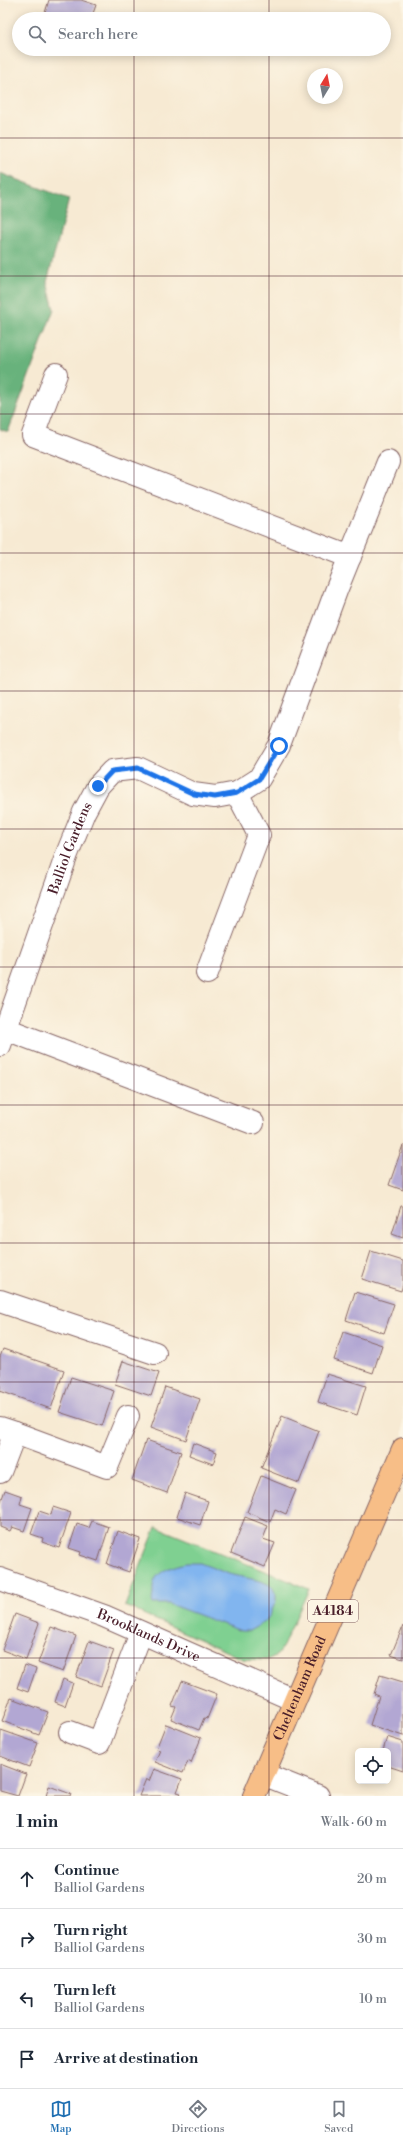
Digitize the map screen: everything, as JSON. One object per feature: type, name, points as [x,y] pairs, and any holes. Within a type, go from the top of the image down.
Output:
[{"type":"main road","name":"Cheltenham Road","points":[[254,1796],[403,1449]]},
{"type":"street","points":[[56,374],[32,435],[350,557]]},
{"type":"street","name":"Balliol Gardens","points":[[3,1037],[67,854],[84,812],[98,786],[112,771],[138,768],[194,794],[215,797],[237,793],[259,779],[279,746],[336,591],[388,462]]},
{"type":"street","points":[[207,973],[259,834],[237,793]]},
{"type":"street","points":[[3,1037],[253,1123]]},
{"type":"street","points":[[0,1301],[155,1353]]},
{"type":"street","points":[[0,1472],[7,1430],[107,1467],[128,1416]]},
{"type":"street","name":"Brooklands Drive","points":[[0,1579],[104,1616],[294,1700]]},
{"type":"street","points":[[70,1732],[99,1743],[141,1633]]},
{"type":"street","points":[[263,1774],[318,1796]]},
{"type":"green space","points":[[0,173],[69,199],[47,282],[54,309],[8,432],[0,429]]},
{"type":"green space","points":[[156,1527],[309,1589],[283,1646],[277,1655],[267,1660],[243,1659],[125,1606]]},
{"type":"water","points":[[186,1563],[200,1563],[229,1574],[261,1581],[272,1586],[276,1595],[276,1601],[270,1615],[265,1622],[249,1631],[241,1631],[169,1604],[153,1604],[153,1585],[158,1575],[174,1566]]},
{"type":"building","points":[[49,0],[81,0],[96,5],[94,12],[45,12]]},
{"type":"building","points":[[403,1145],[403,1190],[389,1185]]},
{"type":"building","points":[[401,1206],[403,1206],[403,1238],[392,1234]]},
{"type":"building","points":[[371,1251],[403,1261],[403,1284],[401,1291],[362,1279]]},
{"type":"building","points":[[355,1292],[394,1304],[384,1333],[346,1320]]},
{"type":"building","points":[[343,1332],[382,1345],[373,1373],[334,1360]]},
{"type":"building","points":[[3,1349],[64,1370],[51,1409],[0,1391],[0,1357]]},
{"type":"building","points":[[123,1361],[159,1373],[151,1396],[115,1384]]},
{"type":"building","points":[[327,1374],[366,1386],[357,1415],[318,1402]]},
{"type":"building","points":[[71,1377],[114,1391],[102,1426],[59,1412]]},
{"type":"building","points":[[165,1387],[200,1399],[186,1440],[151,1427]]},
{"type":"building","points":[[282,1416],[319,1431],[299,1483],[261,1468]]},
{"type":"building","points":[[146,1440],[181,1452],[167,1493],[132,1480]]},
{"type":"building","points":[[193,1443],[217,1452],[213,1464],[189,1455]]},
{"type":"building","points":[[261,1476],[296,1490],[286,1514],[275,1509],[270,1522],[247,1512]]},
{"type":"building","points":[[5,1490],[22,1496],[20,1504],[32,1508],[24,1531],[12,1527],[10,1531],[0,1527],[0,1504]]},
{"type":"building","points":[[185,1493],[208,1501],[200,1525],[177,1517]]},
{"type":"building","points":[[53,1507],[71,1513],[59,1548],[42,1542],[43,1538],[31,1534],[39,1511],[51,1515]]},
{"type":"building","points":[[245,1517],[268,1526],[263,1539],[275,1543],[265,1567],[231,1553]]},
{"type":"building","points":[[92,1521],[109,1527],[98,1561],[80,1555],[81,1552],[69,1548],[77,1524],[89,1528]]},
{"type":"building","points":[[118,1531],[140,1539],[129,1572],[107,1564]]},
{"type":"building","points":[[15,1614],[39,1623],[26,1659],[2,1650]]},
{"type":"building","points":[[403,1626],[403,1659],[391,1655]]},
{"type":"building","points":[[51,1627],[76,1636],[63,1672],[38,1663]]},
{"type":"building","points":[[89,1641],[114,1650],[101,1686],[76,1677]]},
{"type":"building","points":[[25,1665],[36,1669],[28,1692],[17,1688]]},
{"type":"building","points":[[380,1675],[403,1682],[403,1736],[370,1725],[379,1696],[374,1694]]},
{"type":"building","points":[[63,1679],[73,1683],[65,1706],[55,1702]]},
{"type":"building","points":[[182,1681],[217,1694],[207,1719],[204,1718],[199,1730],[171,1719],[176,1707],[172,1706]]},
{"type":"building","points":[[11,1698],[48,1712],[39,1735],[2,1721]]},
{"type":"building","points":[[166,1724],[201,1738],[191,1763],[188,1761],[183,1773],[155,1762],[160,1750],[156,1749]]},
{"type":"building","points":[[1,1730],[38,1743],[29,1767],[0,1756]]},
{"type":"building","points":[[387,1737],[403,1742],[403,1771],[391,1767],[391,1748],[384,1748]]},
{"type":"building","points":[[0,1764],[26,1774],[18,1796],[0,1791]]},
{"type":"building","points":[[154,1769],[182,1779],[177,1792],[181,1793],[179,1796],[139,1796],[146,1779],[149,1781]]},
{"type":"building","points":[[49,1786],[71,1794],[70,1796],[46,1796]]},
{"type":"route","points":[[98,786],[112,771],[138,768],[194,794],[215,797],[237,793],[259,779],[279,746]]}]
